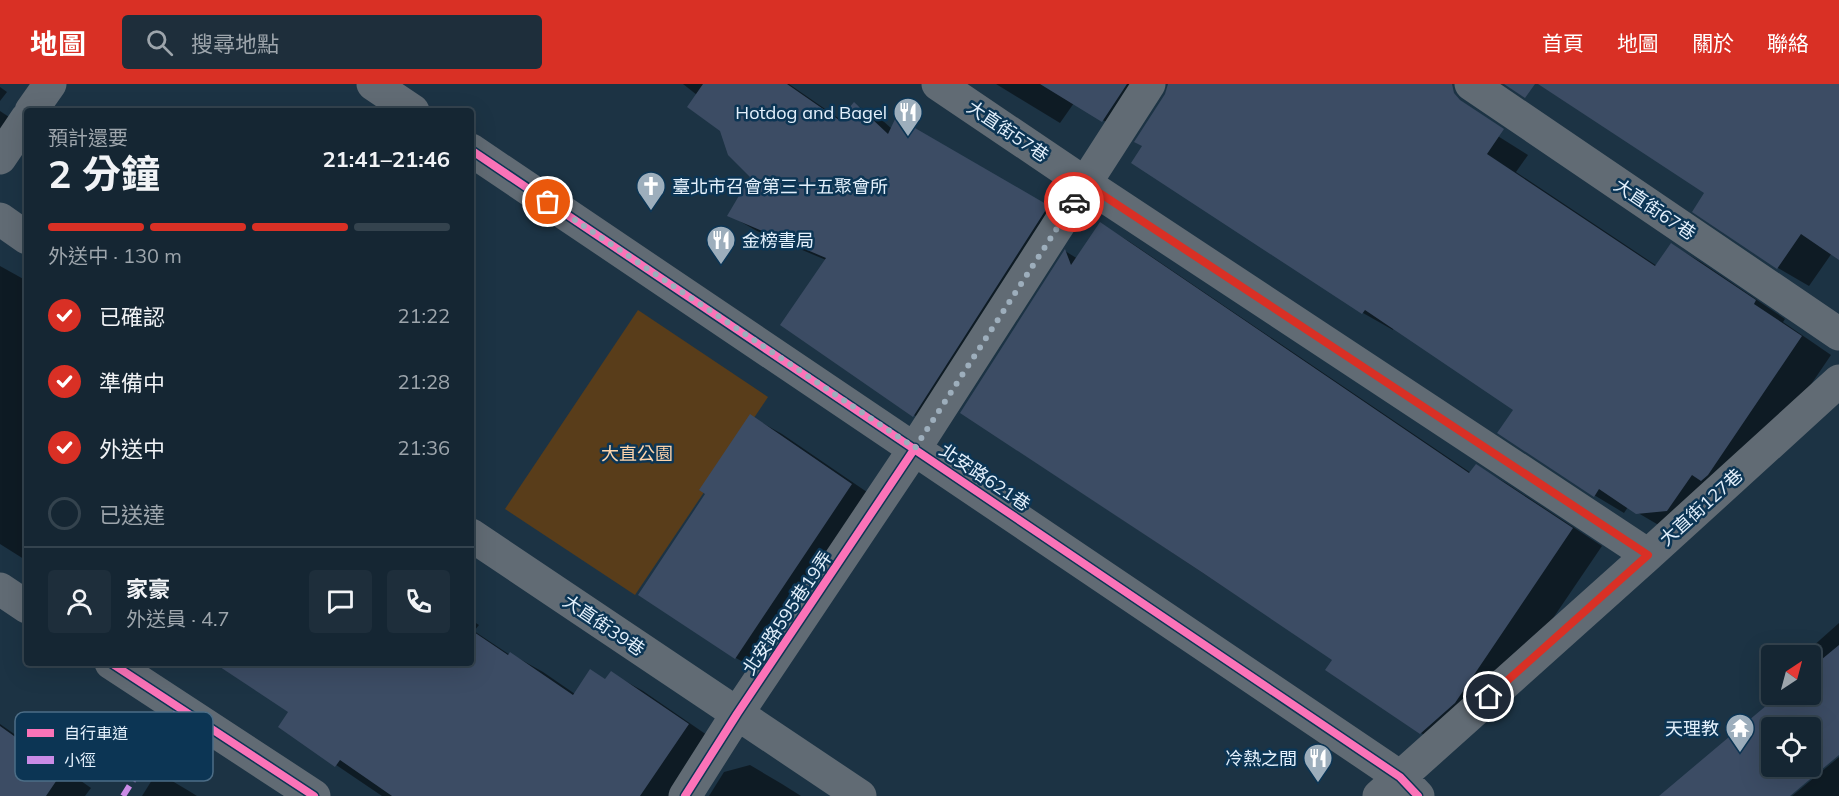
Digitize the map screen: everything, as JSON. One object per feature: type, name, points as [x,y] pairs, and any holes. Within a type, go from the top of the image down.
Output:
[{"type":"street","points":[[33,108],[50,84]]},
{"type":"street","points":[[373,84],[409,108]]},
{"type":"street","name":"大直街57巷","points":[[938,84],[1648,555]]},
{"type":"street","name":"北安路595巷19弄","points":[[685,796],[737,714],[915,448],[1149,84]]},
{"type":"street","name":"大直街67巷","points":[[1471,84],[1839,334]]},
{"type":"street","points":[[0,158],[24,122]]},
{"type":"street","name":"北安路621巷","points":[[474,152],[915,448],[1399,790]]},
{"type":"street","points":[[0,219],[24,236]]},
{"type":"street","name":"大直街127巷","points":[[1399,790],[1648,555],[1839,381]]},
{"type":"street","name":"大直街39巷","points":[[474,537],[860,796]]},
{"type":"street","points":[[0,589],[24,605]]},
{"type":"street","points":[[116,666],[186,712]]},
{"type":"street","points":[[213,730],[314,796]]},
{"type":"green space","name":"大直公園","points":[[638,310],[768,397],[635,595],[505,509]]},
{"type":"building","points":[[703,84],[787,84],[839,120],[854,102],[888,134],[896,117],[1046,204],[1047,208],[913,417],[780,325],[826,258],[727,216],[750,177],[728,155],[720,131],[687,107]]},
{"type":"building","points":[[1040,84],[1127,84],[1102,122]]},
{"type":"building","points":[[1168,84],[1452,84],[1454,93],[1460,100],[1504,129],[1487,154],[1655,266],[1671,243],[1756,300],[1754,304],[1802,336],[1708,475],[1701,481],[1692,475],[1667,511],[1636,514],[1599,489],[1594,497],[1497,433],[1513,410],[1365,310],[1362,314],[1131,163],[1142,146],[1134,142],[1165,94]]},
{"type":"building","points":[[1504,84],[1535,84],[1525,98]]},
{"type":"building","points":[[1538,84],[1839,84],[1839,260],[1801,234],[1777,269],[1692,212],[1704,193]]},
{"type":"building","points":[[1100,222],[1469,473],[1476,464],[1573,528],[1455,703],[1420,734],[1325,670],[1332,660],[960,413],[1065,249],[1071,265]]},
{"type":"building","points":[[750,414],[852,484],[735,659],[638,595],[705,494],[699,490]]},
{"type":"building","points":[[474,632],[508,655],[510,652],[573,695],[590,669],[605,679],[611,671],[689,724],[640,796],[392,796],[340,760],[335,767],[278,727],[288,712],[219,666],[474,666]]},
{"type":"building","name":"天理教","points":[[1839,645],[1839,755],[1821,770],[1821,717],[1761,717],[1761,777],[1813,777],[1790,796],[1659,796],[1767,705],[1821,705],[1821,660]]},
{"type":"building","points":[[0,726],[15,737],[15,781],[56,781],[46,796],[0,796]]},
{"type":"marked path","points":[[176,712],[179,708]]},
{"type":"marked path","points":[[123,796],[133,781]]},
{"type":"cycle path","points":[[474,152],[1400,777],[1418,796]]},
{"type":"cycle path","points":[[685,796],[737,714],[915,448]]},
{"type":"cycle path","points":[[116,666],[186,712]]},
{"type":"cycle path","points":[[213,730],[314,796]]},
{"type":"way so far","points":[[548,202],[915,448],[1074,202]]},
{"type":"place","name":"Hotdog and Bagel","points":[[908,138]]},
{"type":"place","name":"臺北市召會第三十五聚會所","points":[[651,212]]},
{"type":"place","name":"金榜書局","points":[[721,266]]},
{"type":"place","name":"天理教","points":[[1740,754]]},
{"type":"place","name":"冷熱之間","points":[[1318,784]]},
{"type":"route","points":[[1074,202],[1086,184],[1648,555],[1489,697]]}]
